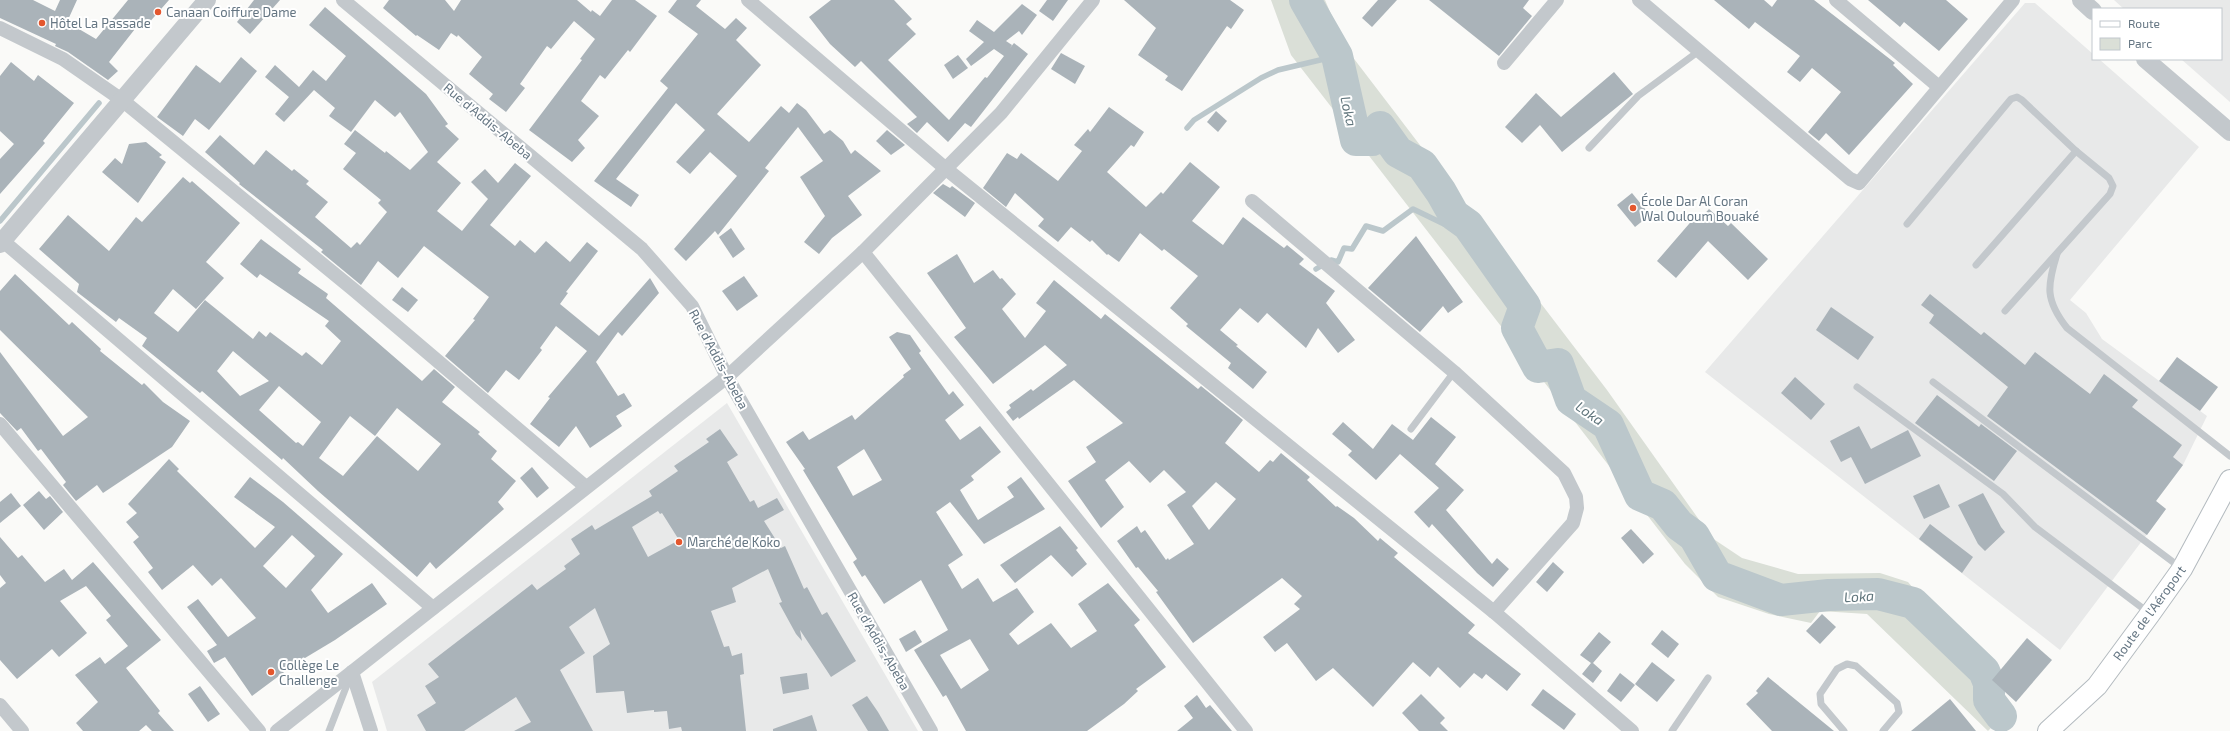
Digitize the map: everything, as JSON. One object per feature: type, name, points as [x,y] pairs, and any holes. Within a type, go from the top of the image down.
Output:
[{"type":"main road","name":"Route de l'Aéroport","points":[[2048,731],[2097,686],[2150,614],[2182,568],[2230,480]]},
{"type":"street","points":[[207,0],[2,243],[433,608]]},
{"type":"street","name":"Rue d'Addis-Abeba","points":[[343,0],[642,249],[692,306],[727,377],[931,731]]},
{"type":"street","points":[[748,0],[945,168],[1494,612],[1632,731]]},
{"type":"street","points":[[277,731],[727,377],[863,252],[1001,113],[1093,0]]},
{"type":"street","points":[[1504,63],[1557,0]]},
{"type":"street","points":[[1639,0],[1850,179],[1858,183],[2013,0]]},
{"type":"street","points":[[1836,0],[1939,87]]},
{"type":"street","points":[[2081,0],[2092,10]]},
{"type":"street","points":[[0,28],[64,59],[122,100],[354,290],[586,487]]},
{"type":"street","points":[[2146,60],[2230,132]]},
{"type":"street","points":[[1252,202],[1454,372],[1564,473],[1576,497],[1577,508],[1573,523],[1494,612]]},
{"type":"street","points":[[863,252],[1246,731]]},
{"type":"street","points":[[0,424],[259,731]]},
{"type":"street","points":[[352,672],[371,731]]},
{"type":"street","points":[[0,705],[22,731]]},
{"type":"lane","points":[[1589,148],[1638,96],[1699,51]]},
{"type":"lane","points":[[1908,224],[2011,99],[2017,97],[2076,151],[2109,178],[2112,186],[2110,194],[2058,250],[2005,311]]},
{"type":"lane","points":[[1976,265],[2076,151]]},
{"type":"lane","points":[[2058,250],[2050,278],[2049,297],[2056,314],[2067,328],[2230,456]]},
{"type":"lane","points":[[1411,429],[1454,372]]},
{"type":"lane","points":[[1933,382],[2182,568]]},
{"type":"lane","points":[[1857,388],[2003,494],[2035,526],[2150,614]]},
{"type":"lane","points":[[1844,731],[1821,704],[1820,694],[1838,669],[1847,664],[1856,666],[1897,703],[1899,712],[1884,731]]},
{"type":"lane","points":[[329,731],[352,672]]},
{"type":"lane","points":[[1672,731],[1708,678]]},
{"type":"shaded area","points":[[2114,0],[2230,0],[2230,102],[2182,60],[2222,60],[2222,8],[2123,8]]},
{"type":"shaded area","points":[[2025,3],[2035,3],[2092,53],[2092,60],[2100,60],[2199,147],[2070,300],[2086,313],[2102,339],[2207,416],[2183,465],[2156,501],[2166,509],[2060,650],[1705,372]]},
{"type":"shaded area","name":"Marché de Koko","points":[[727,403],[918,731],[387,731],[372,682]]},
{"type":"green space","points":[[1271,0],[1325,0],[1345,47],[1607,390],[1712,538],[1742,558],[1798,574],[1880,573],[1908,582],[2012,706],[1988,731],[1867,614],[1820,611],[1811,623],[1769,614],[1718,597],[1685,564],[1291,55]]},
{"type":"building","points":[[0,0],[33,0],[55,11],[60,0],[77,0],[67,22],[96,39],[128,0],[169,0],[147,25],[142,20],[109,62],[118,71],[108,80],[68,52],[55,46],[56,44],[0,18]]},
{"type":"building","points":[[254,0],[280,0],[250,34],[237,22]]},
{"type":"building","points":[[389,0],[445,0],[454,11],[461,0],[577,0],[591,12],[592,10],[600,16],[612,0],[635,0],[657,16],[630,52],[628,50],[605,79],[600,75],[581,101],[599,116],[578,140],[585,148],[572,162],[529,130],[582,60],[580,59],[595,39],[574,21],[551,49],[547,46],[520,84],[525,88],[506,112],[489,99],[493,94],[469,74],[482,57],[458,35],[457,37],[451,33],[439,50],[417,35],[416,36],[383,8]]},
{"type":"building","points":[[677,0],[701,0],[696,6],[725,29],[736,18],[747,28],[736,40],[761,65],[717,114],[749,142],[781,106],[789,113],[797,103],[806,110],[824,134],[830,130],[843,141],[851,154],[855,150],[881,171],[848,196],[862,215],[832,238],[819,254],[804,242],[825,216],[800,177],[823,161],[798,127],[765,168],[769,171],[718,235],[715,231],[686,261],[674,249],[737,176],[710,152],[690,174],[676,162],[705,130],[676,103],[616,179],[639,195],[631,207],[594,181],[668,88],[660,81],[698,34],[668,12]]},
{"type":"building","points":[[831,0],[894,0],[912,19],[906,24],[916,34],[888,60],[949,120],[985,77],[987,78],[1004,56],[994,49],[971,66],[966,59],[984,42],[969,31],[977,20],[994,32],[1022,4],[1037,15],[1022,35],[1019,31],[1006,41],[1012,45],[1010,48],[1014,43],[1028,54],[971,127],[965,123],[948,142],[927,122],[917,133],[907,124],[917,117],[861,61],[855,67],[830,44],[809,17]]},
{"type":"building","points":[[1047,0],[1068,0],[1053,21],[1039,11]]},
{"type":"building","points":[[1124,0],[1230,0],[1244,10],[1231,29],[1227,26],[1182,91],[1165,80],[1168,76],[1138,55],[1156,28]]},
{"type":"building","points":[[1378,0],[1397,0],[1372,27],[1362,18]]},
{"type":"building","points":[[1429,0],[1529,0],[1523,8],[1532,16],[1499,56]]},
{"type":"building","points":[[1714,0],[1764,0],[1772,7],[1777,0],[1814,0],[1895,63],[1893,65],[1913,84],[1849,155],[1826,133],[1819,141],[1808,132],[1841,92],[1812,68],[1800,82],[1787,72],[1800,56],[1755,22],[1749,29]]},
{"type":"building","points":[[1868,0],[1946,0],[1968,19],[1939,51],[1904,22],[1900,27]]},
{"type":"building","points":[[325,7],[426,94],[448,124],[445,126],[459,139],[437,162],[461,183],[437,211],[462,231],[488,199],[471,182],[485,169],[498,183],[515,163],[531,176],[490,225],[515,246],[520,240],[535,253],[546,241],[570,262],[587,242],[598,251],[566,292],[568,293],[560,304],[599,336],[650,278],[659,293],[622,336],[618,332],[596,362],[618,396],[624,393],[632,406],[616,416],[622,426],[590,448],[576,426],[559,447],[530,424],[550,398],[548,397],[587,351],[556,326],[540,348],[542,350],[519,380],[506,370],[488,393],[445,356],[475,320],[473,319],[489,297],[424,246],[398,278],[378,261],[361,285],[321,252],[323,250],[239,184],[240,183],[205,152],[220,135],[254,165],[266,150],[292,171],[294,169],[309,181],[306,184],[328,202],[315,217],[351,248],[357,242],[360,245],[387,212],[378,203],[381,200],[343,169],[356,153],[344,144],[355,130],[385,153],[386,151],[410,170],[428,152],[400,112],[395,117],[375,100],[351,132],[329,116],[335,108],[314,90],[284,122],[275,114],[289,97],[265,77],[275,65],[299,87],[313,70],[326,81],[346,56],[309,25]]},
{"type":"building","points":[[1061,53],[1085,66],[1075,84],[1051,69]]},
{"type":"building","points":[[958,55],[968,68],[953,79],[944,65]]},
{"type":"building","points":[[241,57],[257,71],[209,130],[195,119],[183,136],[157,117],[196,65],[220,83]]},
{"type":"building","points":[[11,62],[34,81],[38,75],[74,103],[43,141],[45,143],[0,194],[0,159],[14,144],[0,131],[0,76]]},
{"type":"building","points":[[1614,72],[1633,94],[1562,152],[1540,125],[1522,143],[1505,127],[1536,93],[1561,117]]},
{"type":"building","points":[[1109,107],[1144,132],[1134,147],[1131,145],[1107,172],[1146,207],[1161,192],[1163,194],[1190,162],[1220,187],[1192,221],[1223,245],[1243,217],[1284,248],[1287,245],[1304,259],[1299,264],[1335,291],[1326,303],[1355,340],[1338,353],[1318,328],[1306,348],[1267,313],[1258,323],[1240,308],[1220,330],[1238,345],[1236,346],[1267,372],[1253,389],[1228,368],[1231,363],[1186,326],[1188,324],[1170,308],[1198,276],[1164,249],[1162,251],[1140,233],[1119,262],[1108,254],[1107,255],[1092,240],[1090,242],[1071,227],[1058,242],[1038,226],[1044,219],[1015,193],[1006,207],[983,188],[1007,153],[1017,159],[1021,153],[1058,181],[1082,151],[1074,145],[1088,129],[1090,132]]},
{"type":"building","points":[[1216,111],[1227,121],[1218,132],[1207,122]]},
{"type":"building","points":[[887,130],[905,145],[891,155],[876,141]]},
{"type":"building","points":[[146,142],[162,155],[159,157],[166,162],[138,203],[102,172],[115,158],[122,164],[129,144]]},
{"type":"building","points":[[183,177],[190,183],[192,181],[240,223],[206,262],[224,278],[196,309],[173,289],[154,313],[178,332],[205,300],[253,339],[259,331],[266,337],[270,332],[302,356],[306,352],[322,365],[341,341],[325,326],[329,321],[260,274],[257,278],[240,264],[261,239],[301,269],[298,273],[328,294],[326,298],[422,381],[434,369],[455,387],[442,402],[480,432],[478,434],[497,451],[491,459],[516,481],[498,502],[504,509],[436,569],[430,562],[417,577],[318,491],[283,458],[282,460],[202,391],[200,393],[142,346],[147,338],[119,318],[116,322],[77,292],[79,284],[39,249],[68,215],[109,251],[136,217],[142,222]],"holes":[[[233,351],[269,381],[240,396],[217,371]],[[279,386],[321,422],[303,446],[298,442],[296,443],[259,410]],[[397,408],[441,444],[418,471],[377,436],[343,476],[319,458],[350,416],[375,436]]]},
{"type":"building","points":[[943,184],[950,188],[952,186],[975,203],[965,217],[933,193]]},
{"type":"building","points":[[1632,193],[1650,215],[1635,227],[1617,205]]},
{"type":"building","points":[[1709,209],[1728,226],[1731,223],[1768,259],[1748,280],[1708,241],[1676,278],[1657,261],[1695,217],[1699,220]]},
{"type":"building","points":[[731,228],[745,249],[733,258],[719,237]]},
{"type":"building","points":[[1416,236],[1463,302],[1448,313],[1443,306],[1420,332],[1368,288]]},
{"type":"building","points":[[957,254],[974,283],[993,270],[1016,294],[1002,309],[1025,338],[1046,311],[1036,303],[1054,280],[1101,319],[1105,314],[1198,389],[1201,386],[1243,420],[1225,443],[1259,472],[1270,460],[1273,462],[1281,453],[1310,477],[1307,480],[1336,507],[1337,506],[1354,518],[1378,541],[1380,538],[1398,553],[1394,557],[1475,625],[1468,633],[1521,674],[1507,691],[1486,674],[1482,679],[1474,673],[1460,688],[1438,667],[1430,677],[1413,662],[1373,707],[1333,668],[1316,681],[1287,643],[1275,652],[1263,637],[1300,609],[1294,604],[1302,596],[1282,578],[1193,643],[1156,592],[1158,591],[1138,567],[1136,568],[1117,541],[1137,526],[1141,533],[1145,530],[1166,560],[1168,558],[1169,560],[1194,544],[1167,505],[1186,492],[1164,470],[1150,483],[1129,461],[1105,480],[1124,507],[1101,528],[1068,481],[1096,462],[1086,447],[1123,423],[1074,380],[1019,419],[1018,417],[1013,421],[1006,412],[1011,408],[1009,405],[1031,389],[1033,391],[1067,365],[1045,345],[993,384],[954,337],[966,328],[927,273]],"holes":[[[1216,482],[1236,499],[1209,530],[1192,506]]]},
{"type":"building","points":[[15,274],[69,325],[72,322],[101,349],[100,351],[142,385],[144,383],[163,402],[190,421],[172,447],[103,493],[97,485],[76,501],[63,485],[66,482],[41,449],[38,451],[21,428],[17,431],[0,413],[0,352],[63,436],[88,417],[0,330],[0,291]]},
{"type":"building","points":[[744,276],[758,296],[737,311],[722,291]]},
{"type":"building","points":[[402,287],[418,300],[408,312],[392,300]]},
{"type":"building","points":[[1930,294],[1981,335],[1984,332],[2025,365],[2035,352],[2090,394],[2104,374],[2138,400],[2132,407],[2182,445],[2173,457],[2183,465],[2156,501],[2166,509],[2147,535],[1987,416],[2008,387],[1929,323],[1934,315],[1921,305]]},
{"type":"building","points":[[1831,307],[1874,337],[1858,360],[1816,330]]},
{"type":"building","points":[[897,332],[910,335],[921,351],[919,353],[949,395],[953,391],[964,405],[945,420],[960,440],[980,426],[1001,452],[971,476],[974,480],[960,490],[978,520],[1014,497],[1007,487],[1021,477],[1045,509],[984,544],[950,502],[936,512],[963,555],[948,565],[962,589],[978,578],[993,602],[1017,588],[1034,612],[1009,634],[1018,645],[1051,623],[1071,648],[1097,631],[1078,604],[1108,583],[1140,620],[1134,625],[1166,667],[1136,689],[1138,691],[1124,704],[1087,731],[966,731],[946,695],[943,697],[914,650],[948,630],[921,580],[884,604],[865,575],[862,577],[853,562],[857,559],[803,470],[805,469],[786,442],[803,431],[809,440],[852,415],[855,420],[904,377],[903,375],[911,369],[889,337]],"holes":[[[864,449],[882,480],[853,496],[837,467]],[[970,639],[989,670],[961,689],[940,655]]]},
{"type":"building","points":[[2177,357],[2218,387],[2200,411],[2159,381]]},
{"type":"building","points":[[1795,377],[1825,404],[1811,420],[1781,393]]},
{"type":"building","points":[[1937,395],[1979,427],[1981,424],[2017,451],[1994,481],[1915,423]]},
{"type":"building","points":[[1431,417],[1456,437],[1435,464],[1464,490],[1446,510],[1492,564],[1497,558],[1509,569],[1493,587],[1477,573],[1432,524],[1429,528],[1414,512],[1439,488],[1400,454],[1376,480],[1348,455],[1352,451],[1332,434],[1343,422],[1373,449],[1392,424],[1413,440]]},
{"type":"building","points":[[1859,426],[1871,449],[1908,430],[1921,456],[1865,484],[1851,457],[1841,462],[1830,441]]},
{"type":"building","points":[[720,429],[738,455],[727,462],[750,502],[754,500],[758,508],[777,498],[784,510],[764,521],[781,548],[785,546],[804,589],[807,587],[822,615],[827,612],[856,661],[831,677],[800,630],[802,641],[796,634],[779,603],[782,602],[768,569],[732,588],[736,602],[711,611],[724,647],[729,646],[732,656],[742,653],[744,674],[740,675],[746,731],[682,731],[681,727],[669,729],[667,711],[654,712],[654,710],[627,713],[624,691],[596,693],[593,656],[610,644],[595,608],[569,627],[585,653],[560,670],[593,731],[514,731],[531,722],[516,697],[464,731],[426,731],[417,715],[436,703],[425,686],[439,677],[428,664],[532,584],[537,590],[566,569],[564,566],[580,554],[571,539],[592,525],[595,530],[652,496],[649,491],[678,471],[674,466],[709,442],[706,439]],"holes":[[[658,511],[660,514],[662,513],[679,540],[648,557],[632,527]]]},
{"type":"building","points":[[169,459],[179,469],[177,471],[255,548],[275,527],[234,497],[250,477],[283,502],[343,554],[311,590],[328,613],[372,583],[387,604],[335,640],[295,664],[252,696],[225,657],[214,663],[207,651],[217,645],[187,607],[198,599],[228,637],[256,618],[221,578],[212,586],[193,565],[162,590],[148,572],[153,568],[133,542],[139,537],[126,522],[137,513],[128,504]],"holes":[[[292,535],[315,556],[286,588],[263,566]]]},
{"type":"building","points":[[532,467],[549,488],[537,498],[520,478]]},
{"type":"building","points":[[1939,484],[1950,507],[1924,519],[1913,496]]},
{"type":"building","points":[[39,491],[46,499],[50,496],[63,512],[44,530],[23,505]]},
{"type":"building","points":[[11,493],[21,506],[0,523],[0,502]]},
{"type":"building","points":[[1983,493],[2005,532],[1985,551],[1978,544],[1958,505]]},
{"type":"building","points":[[1930,524],[1973,557],[1962,573],[1919,539]]},
{"type":"building","points":[[1060,526],[1078,548],[1076,550],[1087,564],[1072,577],[1051,555],[1015,583],[1000,565]]},
{"type":"building","points":[[1631,529],[1654,554],[1643,564],[1621,538]]},
{"type":"building","points":[[0,537],[18,558],[22,555],[45,582],[64,569],[72,580],[93,562],[161,640],[126,668],[160,711],[158,713],[174,731],[152,731],[146,725],[139,731],[83,731],[76,723],[98,702],[75,675],[100,657],[105,664],[128,646],[106,620],[111,616],[86,586],[60,601],[87,633],[59,657],[52,649],[17,679],[0,660],[0,588],[6,583],[0,575]]},
{"type":"building","points":[[1553,562],[1564,572],[1547,592],[1536,582]]},
{"type":"building","points":[[1822,614],[1836,627],[1820,644],[1806,631]]},
{"type":"building","points":[[915,630],[922,642],[906,652],[899,639]]},
{"type":"building","points":[[1662,630],[1679,644],[1668,658],[1651,644]]},
{"type":"building","points":[[1599,632],[1611,642],[1593,663],[1602,671],[1593,683],[1582,674],[1591,663],[1580,655]]},
{"type":"building","points":[[2027,638],[2052,660],[2016,702],[1992,680]]},
{"type":"building","points":[[1652,662],[1675,680],[1657,702],[1635,684]]},
{"type":"building","points":[[807,673],[809,689],[783,694],[780,677]]},
{"type":"building","points":[[1620,673],[1635,685],[1621,702],[1607,691]]},
{"type":"building","points":[[1768,677],[1834,731],[1772,731],[1746,704],[1758,693],[1756,691]]},
{"type":"building","points":[[200,686],[220,714],[208,722],[188,694]]},
{"type":"building","points":[[1543,689],[1576,714],[1564,730],[1531,705]]},
{"type":"building","points":[[1421,694],[1445,718],[1440,723],[1448,731],[1419,731],[1402,713]]},
{"type":"building","points":[[1197,695],[1206,708],[1210,705],[1232,731],[1177,731],[1193,718],[1184,706]]},
{"type":"building","points":[[867,696],[889,731],[868,731],[852,705]]},
{"type":"building","points":[[1950,699],[1976,731],[1911,731]]},
{"type":"building","points":[[812,715],[817,731],[773,731],[773,729]]},
{"type":"waterway","name":"Loka","points":[[1305,0],[1337,56],[1356,140],[1372,140],[1380,127],[1398,152],[1422,165],[1441,192],[1454,215],[1468,225],[1525,306],[1517,328],[1538,367],[1558,364],[1571,400],[1608,425],[1640,495],[1663,505],[1679,525],[1694,536],[1717,576],[1781,600],[1829,595],[1878,594],[1913,603],[1984,671],[1989,683],[1989,700],[2001,716]]},
{"type":"waterway","points":[[1187,128],[1194,120],[1261,78],[1278,70],[1337,56]]},
{"type":"waterway","points":[[0,221],[99,103]]},
{"type":"waterway","points":[[1316,269],[1331,260],[1338,262],[1344,248],[1352,249],[1366,226],[1383,231],[1413,209],[1444,224],[1454,215]]},
{"type":"place","name":"Canaan Coiffure Dame","points":[[158,12]]},
{"type":"place","name":"Hôtel La Passade","points":[[42,23]]},
{"type":"place","name":"École Dar Al Coran Wal Ouloum Bouaké","points":[[1633,208]]},
{"type":"place","name":"Marché de Koko","points":[[679,542]]},
{"type":"place","name":"Collège Le Challenge","points":[[271,672]]}]
